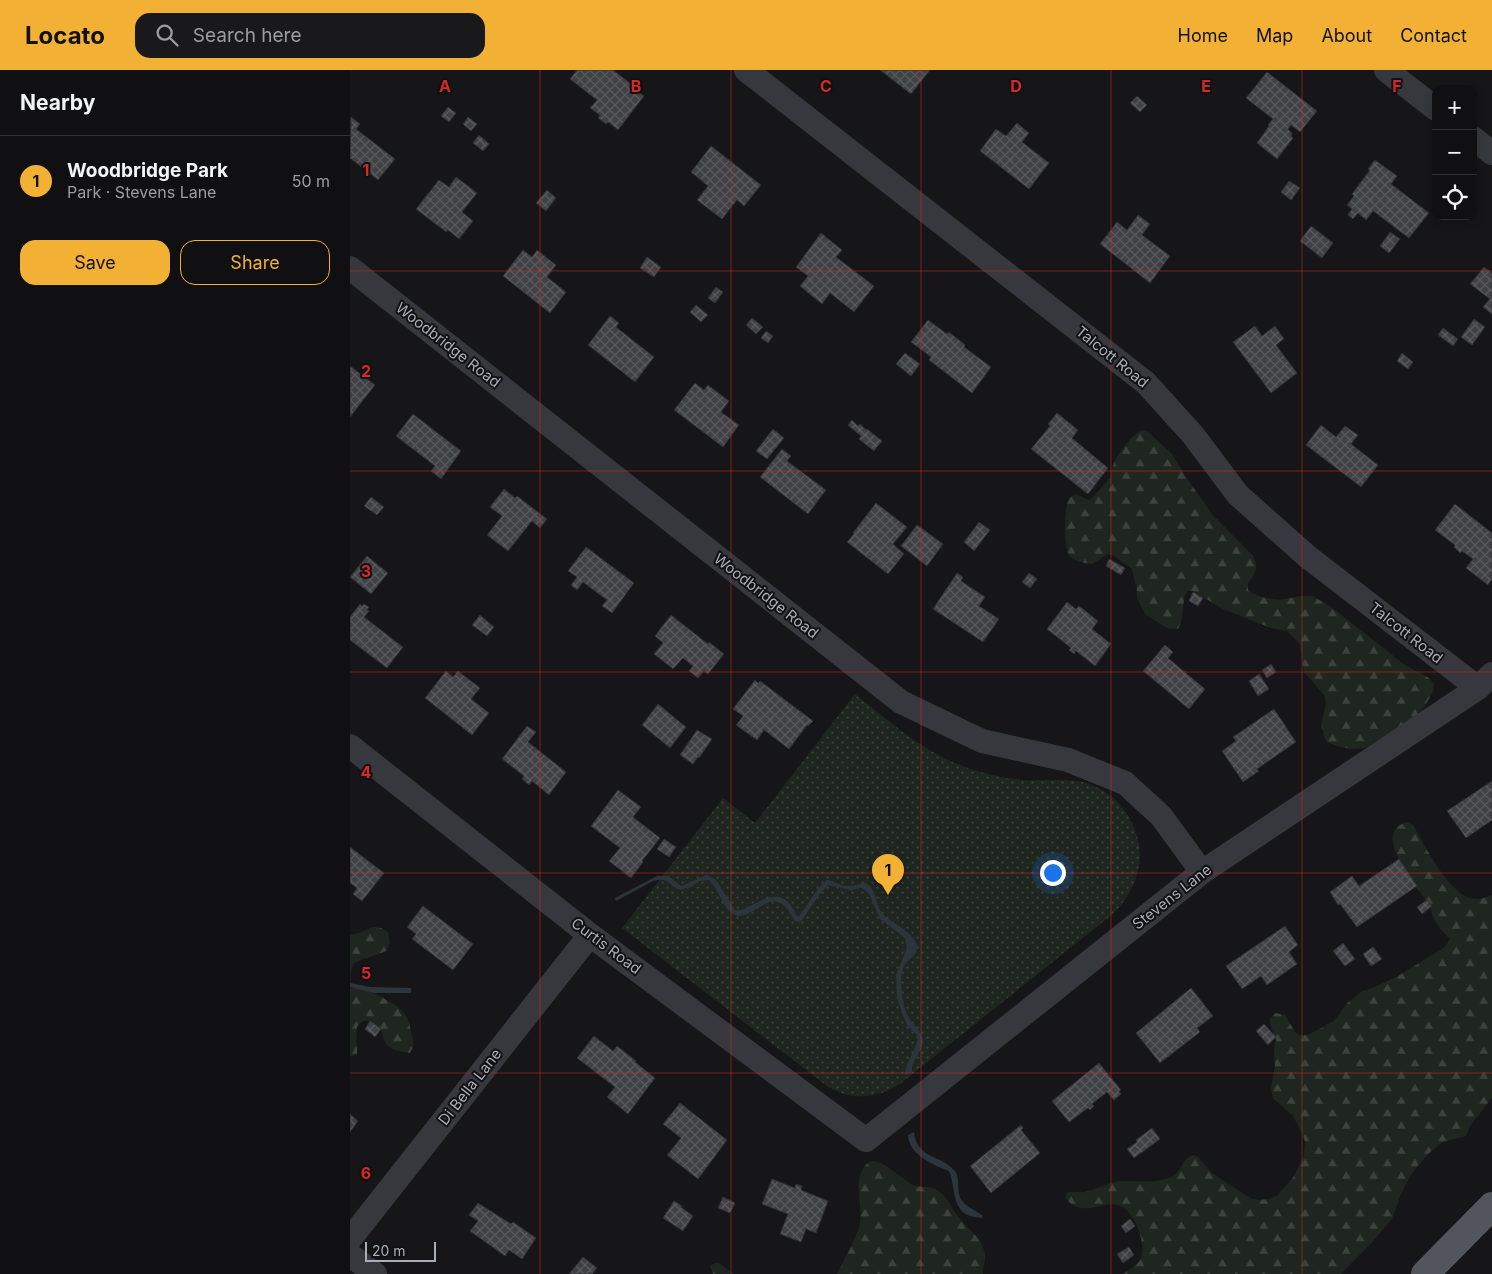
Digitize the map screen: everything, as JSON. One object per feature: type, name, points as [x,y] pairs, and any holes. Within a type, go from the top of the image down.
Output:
[{"type":"main road","points":[[1425,1274],[1492,1206]]},
{"type":"street","name":"Talcott Road","points":[[746,70],[1146,383],[1193,435],[1238,495],[1308,556],[1485,681]]},
{"type":"street","points":[[1386,70],[1432,106]]},
{"type":"street","points":[[1477,141],[1492,153]]},
{"type":"street","name":"Woodbridge Road","points":[[350,268],[900,702],[982,741],[1068,760],[1125,783],[1161,816],[1202,872]]},
{"type":"street","name":"Stevens Lane","points":[[866,1140],[1202,872],[1485,681]]},
{"type":"street","name":"Curtis Road","points":[[350,746],[590,935],[866,1140]]},
{"type":"street","name":"Di Bella Lane","points":[[350,1239],[590,935]]},
{"type":"street","points":[[350,1256],[375,1274]]},
{"type":"green space","points":[[1142,430],[1147,431],[1172,454],[1212,514],[1253,556],[1256,570],[1248,583],[1248,590],[1261,597],[1280,600],[1312,596],[1330,606],[1405,665],[1429,678],[1434,684],[1434,690],[1422,710],[1392,733],[1365,748],[1351,749],[1327,742],[1321,724],[1326,704],[1325,696],[1304,672],[1300,644],[1287,631],[1271,628],[1223,609],[1193,591],[1187,591],[1185,596],[1182,620],[1178,629],[1169,629],[1146,615],[1137,598],[1132,569],[1108,554],[1092,564],[1078,561],[1070,556],[1065,534],[1065,517],[1069,499],[1075,494],[1090,500],[1111,475],[1116,459],[1122,450]]},
{"type":"green space","points":[[855,694],[921,744],[950,761],[965,767],[986,774],[1009,778],[1024,780],[1070,780],[1099,788],[1118,802],[1125,811],[1136,832],[1140,854],[1135,881],[1126,898],[1114,913],[900,1084],[882,1093],[864,1096],[845,1094],[827,1086],[622,928],[723,798],[755,823]]},
{"type":"green space","points":[[1407,822],[1413,825],[1440,870],[1458,891],[1467,897],[1477,899],[1492,895],[1492,1098],[1470,1126],[1466,1136],[1443,1142],[1428,1154],[1412,1173],[1400,1196],[1392,1219],[1341,1274],[1122,1274],[1138,1263],[1141,1257],[1142,1249],[1139,1231],[1130,1214],[1125,1208],[1114,1204],[1090,1208],[1078,1207],[1065,1197],[1066,1193],[1085,1192],[1115,1182],[1148,1182],[1169,1178],[1193,1155],[1198,1157],[1212,1173],[1252,1199],[1270,1199],[1278,1195],[1294,1176],[1304,1155],[1305,1142],[1293,1116],[1273,1098],[1271,1088],[1275,1066],[1274,1051],[1276,1040],[1270,1019],[1275,1013],[1285,1015],[1295,1032],[1299,1035],[1308,1035],[1334,1021],[1347,1003],[1361,992],[1398,976],[1445,947],[1450,939],[1435,921],[1429,905],[1399,860],[1394,848],[1393,836],[1397,828]]},
{"type":"green space","points":[[373,927],[381,928],[388,932],[390,942],[386,951],[353,964],[350,975],[350,935]]},
{"type":"green space","points":[[350,987],[365,990],[382,997],[403,1012],[410,1024],[414,1045],[410,1053],[391,1048],[385,1042],[379,1028],[365,1021],[357,1027],[357,1055],[350,1056]]},
{"type":"green space","points":[[871,1161],[881,1163],[912,1184],[933,1188],[943,1195],[960,1219],[979,1239],[985,1259],[983,1274],[837,1274],[859,1227],[859,1182],[864,1166]]},
{"type":"green space","points":[[719,1263],[734,1274],[713,1274],[710,1266]]},
{"type":"shaded area","points":[[707,875],[716,880],[735,910],[743,909],[771,897],[776,897],[788,902],[797,916],[799,916],[827,880],[850,886],[865,883],[871,887],[880,911],[909,933],[916,943],[917,951],[904,966],[901,981],[905,1009],[923,1040],[913,1064],[912,1072],[905,1075],[918,1036],[907,1025],[897,998],[896,975],[907,948],[905,938],[880,919],[869,894],[865,890],[861,888],[851,890],[828,885],[802,920],[798,922],[795,921],[782,904],[774,901],[742,915],[733,914],[709,880],[700,881],[691,887],[679,890],[667,881],[658,880],[616,901],[615,898],[657,876],[669,876],[681,886]]},
{"type":"shaded area","points":[[350,983],[370,987],[411,988],[411,993],[374,993],[350,987]]},
{"type":"shaded area","points":[[914,1132],[919,1147],[924,1152],[942,1161],[954,1170],[957,1176],[961,1199],[983,1216],[981,1218],[968,1215],[959,1207],[949,1171],[936,1166],[917,1154],[909,1142],[908,1135]]},
{"type":"building","points":[[577,70],[613,70],[644,96],[618,130],[608,122],[606,124],[598,118],[600,115],[590,108],[597,100],[570,79]]},
{"type":"building","points":[[880,70],[930,70],[911,94]]},
{"type":"building","points":[[1267,72],[1317,111],[1300,132],[1291,125],[1288,129],[1292,133],[1291,136],[1293,138],[1277,159],[1257,143],[1273,119],[1246,98]]},
{"type":"building","points":[[1137,96],[1147,105],[1140,112],[1130,103]]},
{"type":"building","points":[[448,107],[456,113],[449,122],[441,116]]},
{"type":"building","points":[[351,117],[360,124],[356,129],[395,159],[378,180],[350,158]]},
{"type":"building","points":[[468,117],[477,124],[471,131],[463,124]]},
{"type":"building","points":[[1017,123],[1029,133],[1022,142],[1049,163],[1029,189],[980,151],[996,129],[1006,136]]},
{"type":"building","points":[[479,135],[489,144],[483,151],[473,143]]},
{"type":"building","points":[[711,146],[761,185],[744,206],[737,200],[722,219],[697,200],[708,186],[691,172]]},
{"type":"building","points":[[1375,160],[1397,176],[1391,184],[1429,213],[1409,238],[1373,211],[1366,220],[1358,213],[1353,219],[1348,215],[1352,209],[1347,205],[1354,196],[1352,194]]},
{"type":"building","points":[[456,177],[477,193],[462,212],[473,221],[459,239],[448,230],[446,232],[416,209],[439,180],[449,187]]},
{"type":"building","points":[[1289,181],[1300,188],[1291,200],[1281,192]]},
{"type":"building","points":[[547,190],[556,198],[546,211],[536,203]]},
{"type":"building","points":[[1138,215],[1150,224],[1142,235],[1170,256],[1150,283],[1100,244],[1117,222],[1127,230]]},
{"type":"building","points":[[1311,226],[1333,243],[1322,258],[1300,241]]},
{"type":"building","points":[[1390,232],[1400,239],[1389,253],[1380,246]]},
{"type":"building","points":[[821,233],[842,250],[836,257],[874,286],[854,312],[830,293],[822,304],[800,286],[808,276],[796,267]]},
{"type":"building","points":[[523,250],[532,257],[537,250],[556,265],[547,277],[566,292],[550,313],[503,276]]},
{"type":"building","points":[[647,257],[661,267],[654,277],[640,268]]},
{"type":"building","points":[[1484,267],[1492,273],[1492,314],[1483,307],[1490,299],[1470,284]]},
{"type":"building","points":[[716,287],[723,292],[715,303],[708,298]]},
{"type":"building","points":[[696,305],[708,315],[701,322],[690,312]]},
{"type":"building","points":[[610,316],[619,323],[616,327],[654,357],[635,382],[588,345]]},
{"type":"building","points":[[752,318],[763,327],[756,334],[746,325]]},
{"type":"building","points":[[1474,319],[1485,327],[1472,345],[1461,337]]},
{"type":"building","points":[[928,320],[947,334],[949,332],[965,345],[964,347],[991,367],[972,393],[929,360],[931,357],[911,342]]},
{"type":"building","points":[[1255,326],[1262,336],[1275,326],[1284,339],[1276,345],[1297,373],[1271,393],[1233,342]]},
{"type":"building","points":[[1443,328],[1458,339],[1453,346],[1438,335]]},
{"type":"building","points":[[766,331],[773,336],[768,343],[761,338]]},
{"type":"building","points":[[905,353],[920,364],[911,376],[896,364]]},
{"type":"building","points":[[1402,353],[1413,362],[1408,369],[1397,361]]},
{"type":"building","points":[[350,366],[375,385],[350,417]]},
{"type":"building","points":[[695,383],[704,390],[708,385],[729,401],[721,412],[739,425],[723,447],[674,410]]},
{"type":"building","points":[[1057,413],[1078,430],[1072,438],[1108,468],[1088,494],[1031,449],[1050,426],[1048,424]]},
{"type":"building","points":[[413,414],[461,451],[441,479],[431,471],[435,466],[396,436]]},
{"type":"building","points":[[852,420],[882,441],[874,451],[859,439],[861,436],[848,425]]},
{"type":"building","points":[[1321,425],[1336,437],[1345,426],[1358,435],[1351,444],[1378,465],[1361,487],[1306,445]]},
{"type":"building","points":[[773,429],[784,438],[767,459],[756,451]]},
{"type":"building","points":[[782,449],[791,456],[787,461],[826,490],[808,514],[760,477]]},
{"type":"building","points":[[504,489],[515,498],[517,496],[547,519],[540,528],[532,521],[508,551],[487,535],[502,516],[490,507]]},
{"type":"building","points":[[371,497],[384,507],[377,515],[364,506]]},
{"type":"building","points":[[876,503],[907,527],[893,544],[904,554],[888,574],[847,542]]},
{"type":"building","points":[[1455,504],[1492,533],[1492,579],[1488,585],[1466,568],[1473,559],[1462,551],[1460,553],[1454,547],[1455,545],[1435,530]]},
{"type":"building","points":[[979,522],[990,530],[974,551],[964,542]]},
{"type":"building","points":[[917,525],[943,544],[927,566],[901,546]]},
{"type":"building","points":[[586,547],[634,583],[612,613],[602,606],[607,600],[583,582],[577,590],[571,585],[577,577],[568,571]]},
{"type":"building","points":[[367,556],[388,573],[371,594],[350,577]]},
{"type":"building","points":[[1109,559],[1125,568],[1121,575],[1106,566]]},
{"type":"building","points":[[957,573],[963,577],[961,581],[985,597],[979,606],[999,619],[983,642],[933,609]]},
{"type":"building","points":[[1029,573],[1037,579],[1030,588],[1022,582]]},
{"type":"building","points":[[1193,592],[1203,598],[1198,606],[1189,601]]},
{"type":"building","points":[[1067,602],[1076,609],[1079,606],[1098,621],[1092,629],[1111,644],[1095,666],[1076,651],[1074,654],[1069,650],[1071,648],[1047,629]]},
{"type":"building","points":[[360,604],[369,607],[367,610],[369,611],[364,617],[403,647],[387,668],[350,640],[350,617]]},
{"type":"building","points":[[480,615],[494,627],[487,636],[472,625]]},
{"type":"building","points":[[671,615],[724,654],[708,674],[704,671],[698,678],[689,671],[693,666],[683,658],[673,669],[654,654],[663,643],[655,636]]},
{"type":"building","points":[[1165,645],[1173,652],[1168,658],[1205,689],[1189,709],[1143,671]]},
{"type":"building","points":[[1271,664],[1276,672],[1267,678],[1262,670]]},
{"type":"building","points":[[446,671],[453,677],[458,671],[480,688],[471,699],[489,713],[472,735],[425,698]]},
{"type":"building","points":[[1259,674],[1269,689],[1258,696],[1249,681]]},
{"type":"building","points":[[755,680],[758,683],[760,681],[813,721],[807,725],[789,749],[764,730],[757,740],[736,725],[743,716],[733,709]]},
{"type":"building","points":[[658,704],[686,727],[670,748],[642,725]]},
{"type":"building","points":[[1274,709],[1296,742],[1257,769],[1259,771],[1243,782],[1222,751],[1236,741],[1233,737]]},
{"type":"building","points":[[527,726],[536,732],[528,742],[566,772],[549,795],[532,781],[529,785],[522,779],[524,776],[502,759]]},
{"type":"building","points":[[697,730],[712,739],[693,764],[680,755]]},
{"type":"building","points":[[1492,781],[1492,820],[1466,838],[1447,811]]},
{"type":"building","points":[[618,790],[641,807],[633,817],[660,838],[631,878],[609,861],[620,848],[591,826]]},
{"type":"building","points":[[664,839],[676,847],[669,857],[657,849]]},
{"type":"building","points":[[350,847],[384,873],[362,901],[353,894],[357,888],[350,883]]},
{"type":"building","points":[[1399,859],[1417,886],[1357,927],[1340,904],[1338,905],[1330,892],[1352,876],[1359,886]]},
{"type":"building","points":[[1427,900],[1432,906],[1422,914],[1417,907]]},
{"type":"building","points":[[423,906],[473,944],[453,970],[412,939],[416,934],[407,927]]},
{"type":"building","points":[[1285,926],[1298,945],[1289,952],[1297,964],[1267,985],[1261,976],[1242,989],[1226,966]]},
{"type":"building","points":[[1343,943],[1355,959],[1345,966],[1333,951]]},
{"type":"building","points":[[1373,947],[1382,959],[1371,966],[1363,954]]},
{"type":"building","points":[[1191,988],[1213,1016],[1197,1028],[1200,1032],[1160,1063],[1136,1033]]},
{"type":"building","points":[[370,1021],[381,1029],[375,1037],[365,1029]]},
{"type":"building","points":[[1264,1024],[1276,1037],[1268,1045],[1256,1031]]},
{"type":"building","points":[[594,1036],[613,1051],[617,1046],[655,1078],[628,1114],[607,1097],[615,1087],[577,1058]]},
{"type":"building","points":[[1099,1063],[1121,1090],[1119,1091],[1121,1094],[1114,1100],[1107,1092],[1092,1104],[1094,1106],[1090,1110],[1088,1108],[1069,1122],[1052,1101]]},
{"type":"building","points":[[680,1103],[727,1140],[698,1179],[667,1155],[681,1138],[663,1124]]},
{"type":"building","points":[[350,1114],[358,1121],[350,1132]]},
{"type":"building","points":[[1021,1125],[1023,1128],[1021,1130],[1040,1153],[991,1193],[970,1166]]},
{"type":"building","points":[[1152,1128],[1160,1139],[1134,1158],[1127,1149]]},
{"type":"building","points":[[772,1179],[795,1188],[796,1184],[802,1186],[801,1190],[828,1201],[816,1233],[806,1229],[801,1242],[780,1234],[788,1214],[762,1204]]},
{"type":"building","points":[[723,1197],[735,1203],[730,1213],[718,1208]]},
{"type":"building","points":[[674,1201],[693,1216],[683,1231],[663,1218]]},
{"type":"building","points":[[478,1203],[511,1224],[513,1222],[536,1238],[522,1259],[509,1250],[505,1256],[470,1231],[478,1221],[469,1215]]},
{"type":"building","points":[[1130,1219],[1135,1226],[1126,1233],[1121,1226]]},
{"type":"building","points":[[1129,1247],[1134,1255],[1123,1263],[1117,1254]]},
{"type":"building","points":[[583,1257],[597,1268],[592,1274],[569,1274]]},
{"type":"place","name":"Woodbridge Park","points":[[888,895]]}]
